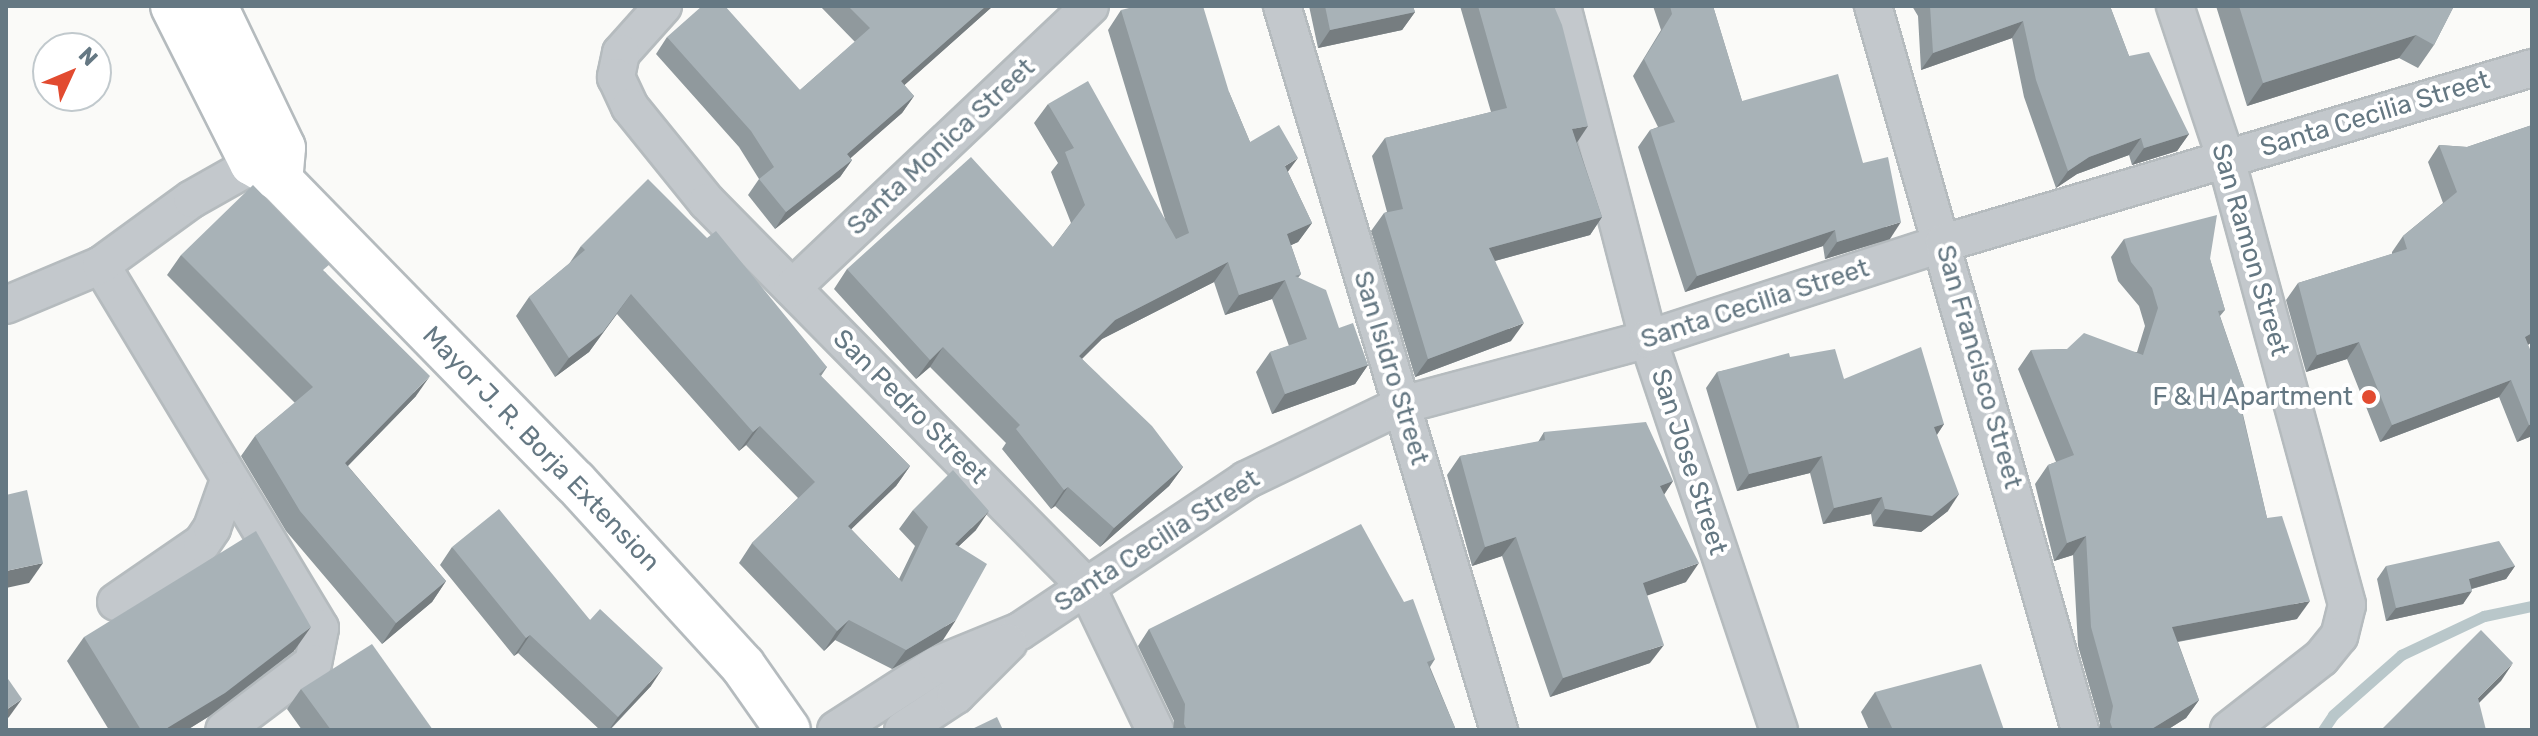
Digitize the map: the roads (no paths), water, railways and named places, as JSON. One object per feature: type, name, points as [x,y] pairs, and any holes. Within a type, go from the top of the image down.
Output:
[{"type":"main road","name":"Mayor J. R. Borja Extension","points":[[173,6],[272,164],[709,626],[788,730]]},
{"type":"main road","name":"Mayor J. R. Borja Extension","points":[[215,6],[272,164]]},
{"type":"street","name":"San Pedro Street","points":[[663,6],[621,53],[616,77],[630,107],[707,202],[1086,586],[1155,730]]},
{"type":"street","name":"Santa Monica Street","points":[[792,288],[1090,6]]},
{"type":"street","name":"San Isidro Street","points":[[1282,6],[1499,730]]},
{"type":"street","name":"San Jose Street","points":[[1562,6],[1648,339],[1779,730]]},
{"type":"street","name":"San Francisco Street","points":[[1873,6],[1944,243],[2080,730]]},
{"type":"street","name":"San Ramon Street","points":[[2175,6],[2226,159],[2347,605],[2339,636],[2321,658],[2229,730]]},
{"type":"street","name":"Santa Cecilia Street","points":[[903,730],[956,695],[1020,631],[1246,480],[1402,405],[1648,339],[1944,243],[2532,68]]},
{"type":"street","points":[[6,305],[101,265],[272,164]]},
{"type":"street","points":[[101,265],[320,628],[320,643],[313,663],[224,730]]},
{"type":"street","points":[[116,602],[202,543],[212,528],[229,480]]},
{"type":"street","name":"Santa Cecilia Street","points":[[836,730],[937,665],[1020,631]]},
{"type":"waterway","points":[[2323,730],[2333,715],[2401,655],[2484,616],[2532,606]]},
{"type":"place","name":"F & H Apartment","points":[[2369,397]]}]
